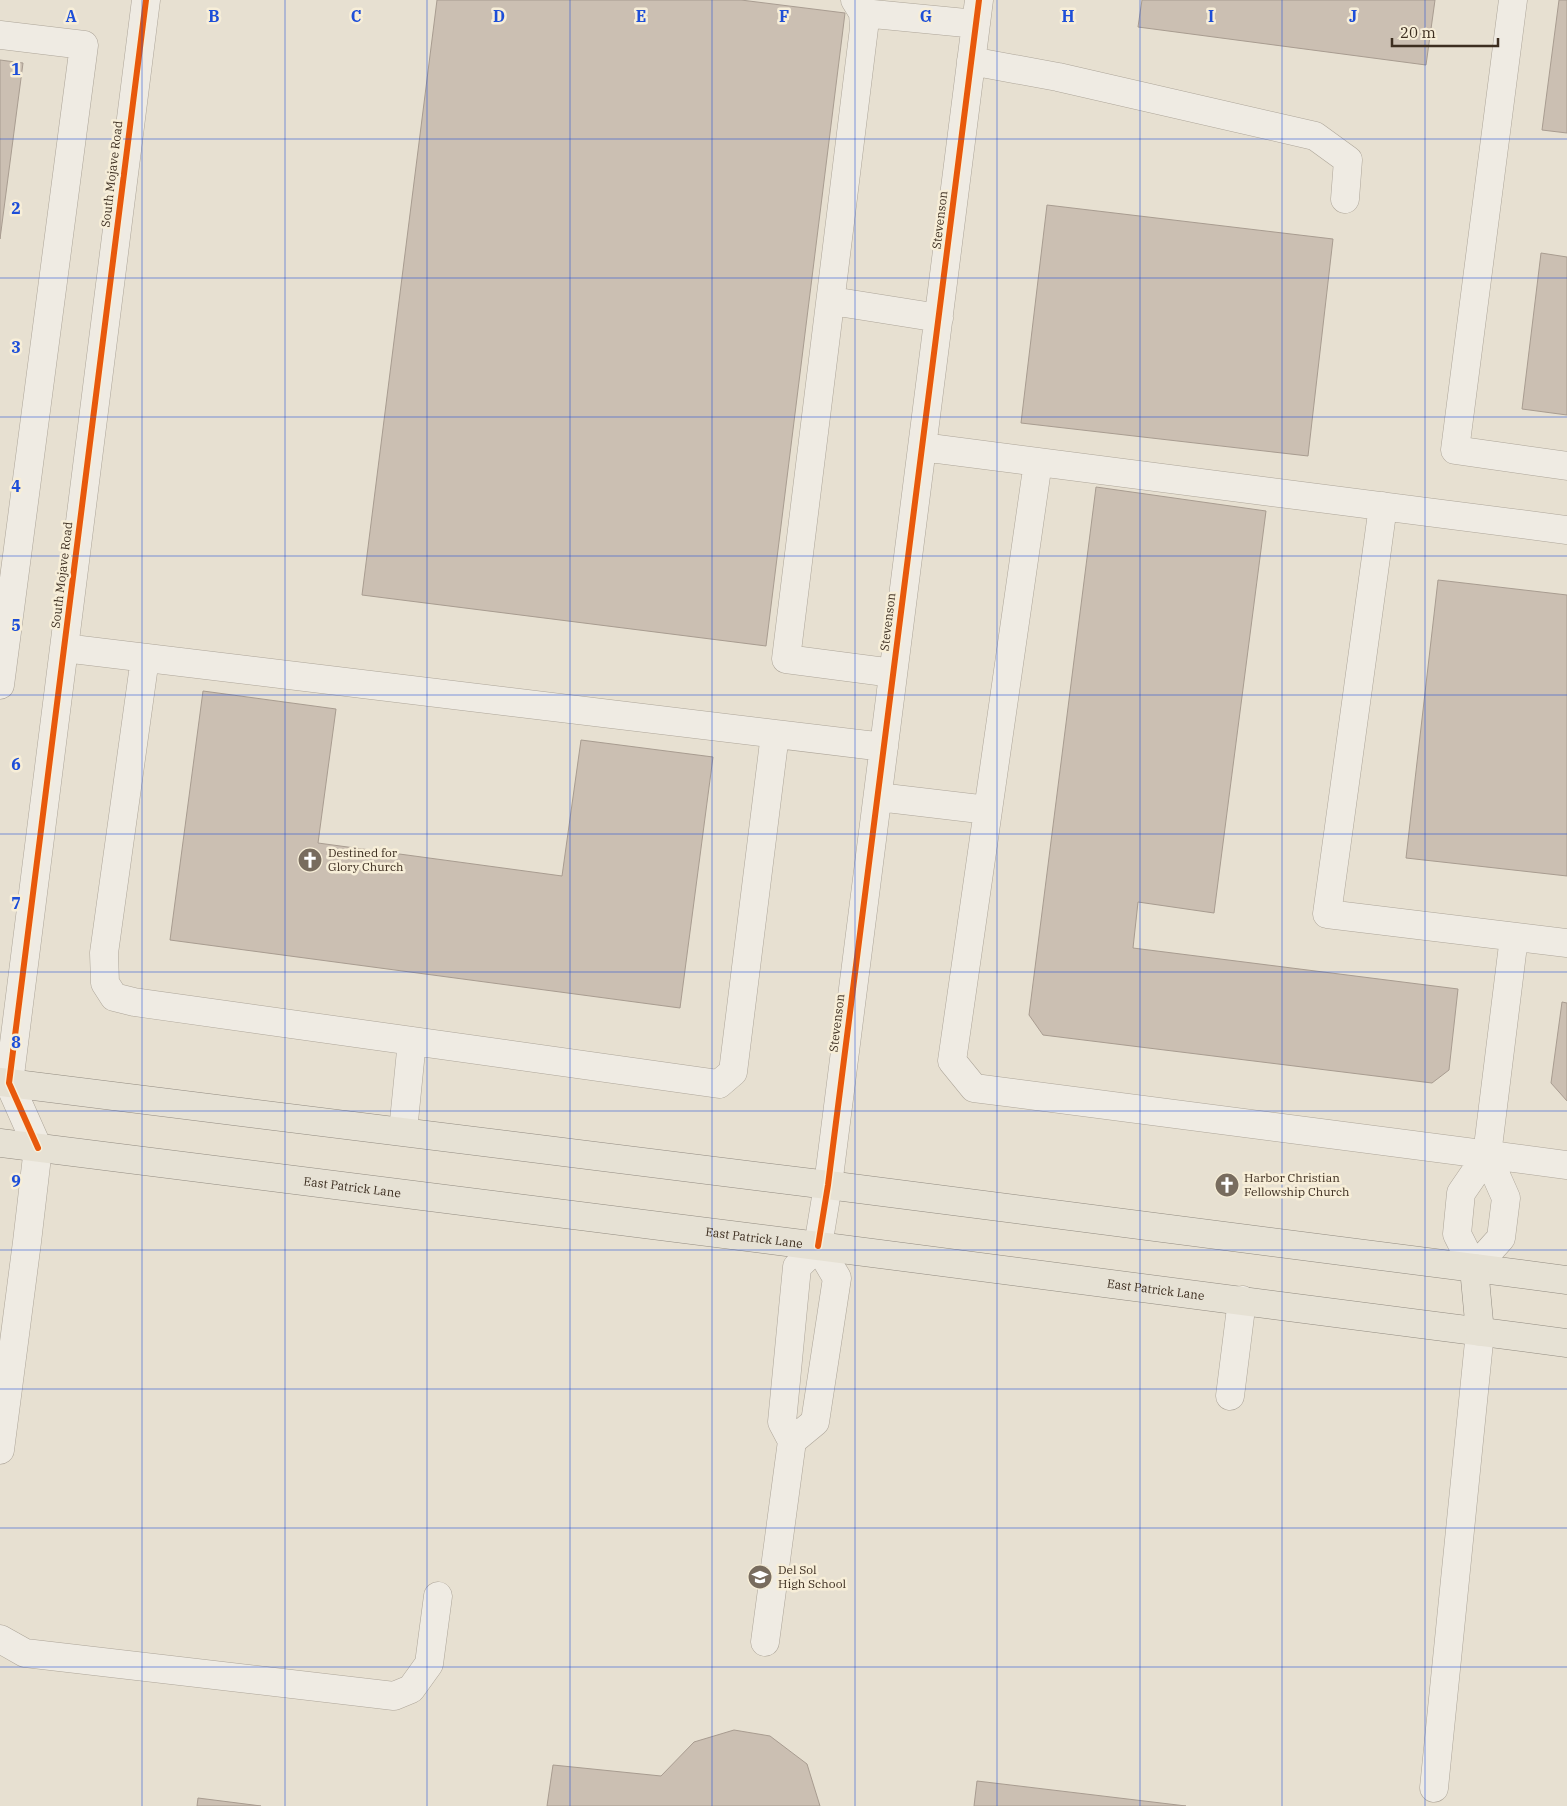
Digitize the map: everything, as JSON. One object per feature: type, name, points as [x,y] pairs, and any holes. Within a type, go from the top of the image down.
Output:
[{"type":"main road","points":[[4,1082],[1567,1280]]},
{"type":"main road","name":"East Patrick Lane","points":[[0,1143],[1242,1300],[1567,1343]]},
{"type":"main road","points":[[1474,1268],[1480,1332]]},
{"type":"street","name":"South Mojave Road","points":[[4,1082],[64,648],[146,0]]},
{"type":"street","points":[[1514,0],[1455,450],[1567,466]]},
{"type":"street","points":[[893,673],[786,659],[832,301],[864,28],[859,6],[978,12]]},
{"type":"street","name":"Stevenson","points":[[818,1246],[828,1185],[978,12]]},
{"type":"street","points":[[0,35],[84,45],[0,685]]},
{"type":"street","points":[[972,61],[1058,77],[1315,136],[1348,160],[1345,199]]},
{"type":"street","points":[[832,301],[939,318]]},
{"type":"street","points":[[922,447],[1567,530]]},
{"type":"street","points":[[1038,462],[952,1061],[974,1088],[1567,1166]]},
{"type":"street","points":[[1383,506],[1327,914],[1567,943]]},
{"type":"street","points":[[64,648],[884,747]]},
{"type":"street","points":[[145,658],[104,954],[105,984],[114,997],[134,1002],[719,1084],[733,1072],[775,734]]},
{"type":"street","points":[[878,797],[988,810]]},
{"type":"street","points":[[1487,1155],[1506,1198],[1501,1238],[1474,1268],[1457,1234],[1461,1193],[1487,1155],[1514,937]]},
{"type":"street","points":[[403,1132],[412,1041]]},
{"type":"street","points":[[0,1450],[38,1148],[4,1082]]},
{"type":"street","points":[[765,1642],[792,1442],[782,1422],[796,1267],[818,1246],[837,1278],[815,1422],[792,1442]]},
{"type":"street","points":[[1230,1396],[1242,1300]]},
{"type":"street","points":[[1434,1788],[1480,1332]]},
{"type":"street","points":[[0,1639],[25,1653],[394,1696],[411,1689],[428,1664],[438,1596]]},
{"type":"building","points":[[437,0],[741,0],[845,13],[766,646],[362,595]]},
{"type":"building","points":[[1142,0],[1435,0],[1426,65],[1138,27]]},
{"type":"building","points":[[1559,0],[1567,0],[1567,133],[1542,130]]},
{"type":"building","points":[[0,60],[23,63],[0,239]]},
{"type":"building","points":[[1047,205],[1333,239],[1308,456],[1021,423]]},
{"type":"building","points":[[1541,253],[1567,257],[1567,415],[1522,409]]},
{"type":"building","points":[[1096,487],[1266,511],[1214,913],[1138,902],[1133,948],[1458,989],[1449,1070],[1432,1083],[1043,1035],[1029,1015]]},
{"type":"building","points":[[1438,580],[1567,595],[1567,876],[1406,858]]},
{"type":"building","name":"Destined for Glory Church","points":[[203,691],[336,709],[318,843],[562,876],[581,740],[713,757],[680,1008],[170,940]]},
{"type":"building","points":[[1562,1002],[1567,1003],[1567,1101],[1551,1083]]},
{"type":"building","points":[[734,1730],[770,1736],[807,1764],[820,1806],[547,1806],[553,1765],[661,1776],[694,1742]]},
{"type":"building","points":[[977,1781],[1186,1806],[974,1806]]},
{"type":"building","points":[[198,1798],[261,1806],[197,1806]]},
{"type":"cycle path","points":[[38,1148],[9,1083],[146,0]]},
{"type":"cycle path","points":[[818,1246],[828,1185],[979,0]]},
{"type":"place","name":"Destined for Glory Church","points":[[310,860]]},
{"type":"place","name":"Harbor Christian Fellowship Church","points":[[1227,1185]]},
{"type":"place","name":"Del Sol High School","points":[[760,1577]]}]
